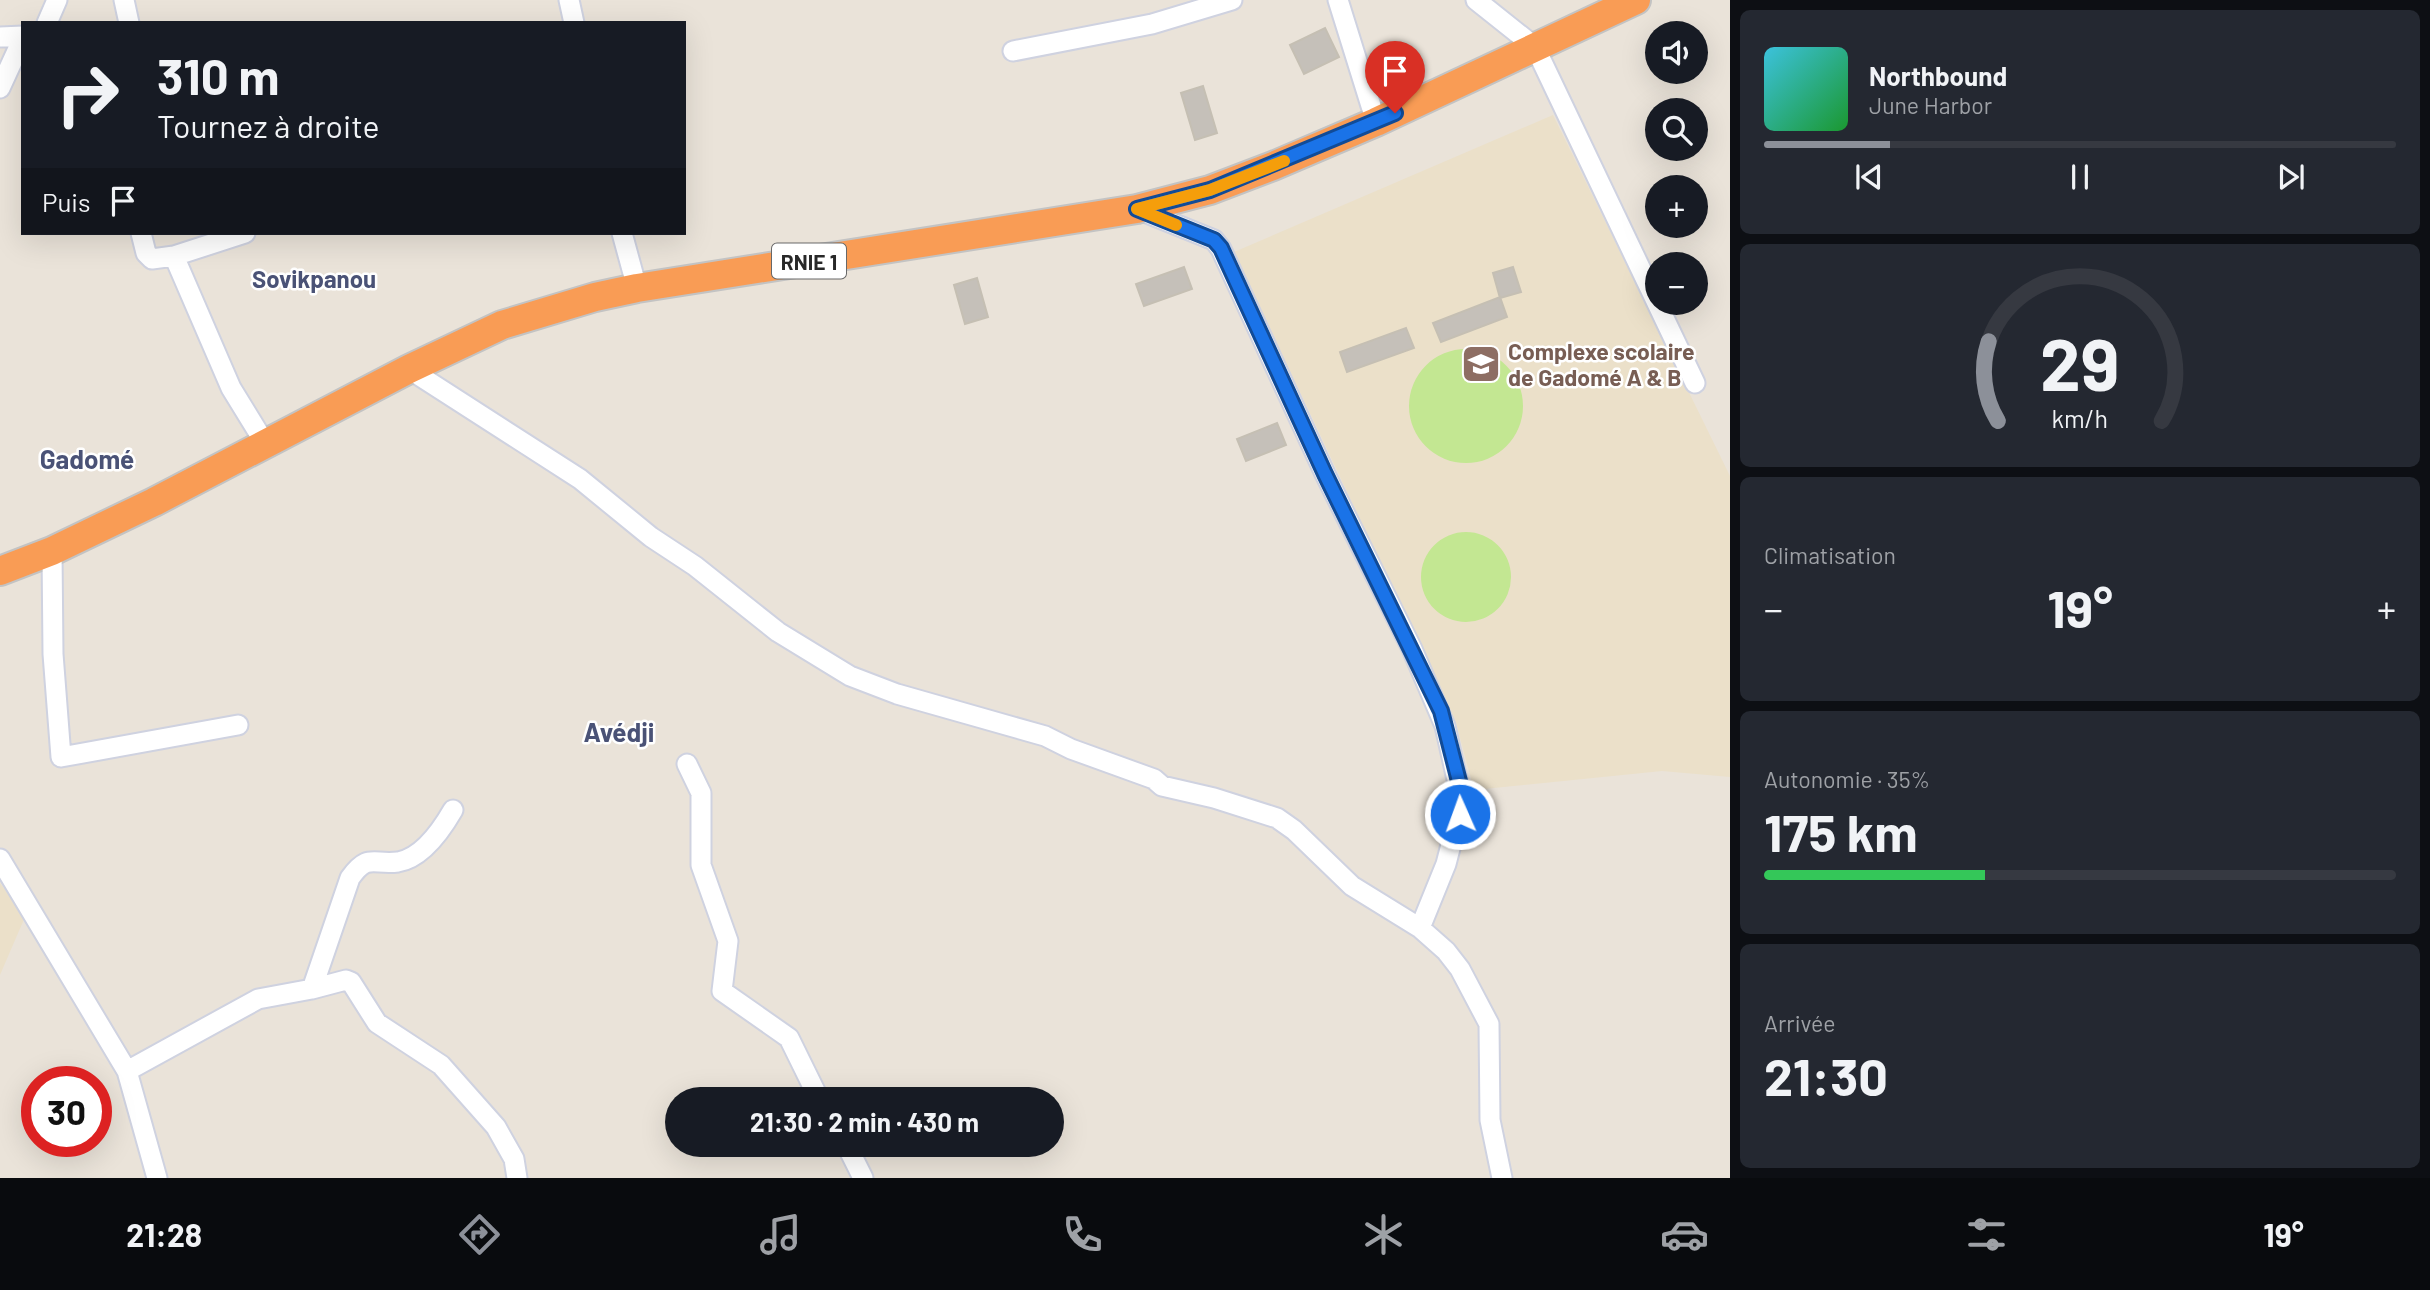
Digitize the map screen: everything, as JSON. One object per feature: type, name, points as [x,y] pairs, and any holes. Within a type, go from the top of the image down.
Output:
[{"type":"highway","name":"RNIE 1","points":[[0,571],[52,551],[266,445],[409,369],[502,325],[595,297],[637,288],[1137,209],[1210,190],[1376,122],[1636,0]]},
{"type":"street","points":[[48,21],[55,0]]},
{"type":"street","points":[[124,0],[129,21]]},
{"type":"street","points":[[569,0],[574,21]]},
{"type":"street","points":[[1013,51],[1152,24],[1232,0]]},
{"type":"street","points":[[1338,0],[1376,122]]},
{"type":"street","points":[[1476,0],[1535,47],[1695,383]]},
{"type":"street","points":[[0,37],[21,37]]},
{"type":"street","points":[[0,88],[21,41]]},
{"type":"street","points":[[1137,209],[1214,240],[1221,248],[1325,474],[1441,711],[1462,802],[1446,864],[1420,929]]},
{"type":"street","points":[[142,235],[146,253],[152,259],[174,256],[239,235]]},
{"type":"street","points":[[623,235],[637,288]]},
{"type":"street","points":[[174,256],[231,388],[266,445]]},
{"type":"street","points":[[409,369],[580,479],[651,537],[695,566],[778,632],[850,676],[897,694],[1045,736],[1071,749],[1150,777],[1162,786],[1214,798],[1277,818],[1294,830],[1352,887],[1420,929],[1446,951],[1460,969],[1489,1024],[1490,1120],[1502,1178]]},
{"type":"street","points":[[52,551],[53,654],[61,757],[238,725]]},
{"type":"street","points":[[687,764],[701,793],[701,865],[728,941],[722,991],[789,1038],[814,1087]]},
{"type":"street","points":[[312,989],[350,878],[359,866],[373,860],[404,860],[430,844],[443,829],[453,810]]},
{"type":"street","points":[[0,859],[127,1071],[158,1178]]},
{"type":"street","points":[[127,1071],[258,999],[346,980],[351,982],[382,1027],[441,1065],[496,1127],[514,1159],[517,1178]]},
{"type":"street","points":[[852,1157],[863,1178]]},
{"type":"shaded area","name":"Complexe scolaire de Gadomé A & B","points":[[1553,115],[1645,303],[1645,315],[1651,315],[1730,476],[1730,777],[1662,771],[1474,790],[1456,723],[1234,252]]},
{"type":"shaded area","points":[[0,883],[25,917],[0,975]]},
{"type":"green space","points":[[1466,349],[1488,354],[1506,366],[1518,384],[1523,406],[1518,428],[1506,446],[1488,458],[1466,463],[1444,458],[1426,446],[1414,428],[1409,406],[1414,384],[1426,366],[1444,354]]},
{"type":"green space","points":[[1466,532],[1483,535],[1498,545],[1508,560],[1511,577],[1508,594],[1498,609],[1483,619],[1466,622],[1449,619],[1434,609],[1424,594],[1421,577],[1424,560],[1434,545],[1449,535]]},
{"type":"building","points":[[1325,28],[1339,57],[1304,74],[1290,45]]},
{"type":"building","points":[[1203,86],[1217,133],[1195,140],[1181,93]]},
{"type":"building","points":[[1184,267],[1192,289],[1144,306],[1136,284]]},
{"type":"building","points":[[1513,267],[1521,292],[1500,298],[1493,273]]},
{"type":"building","points":[[977,278],[988,317],[965,324],[954,285]]},
{"type":"building","points":[[1500,297],[1507,317],[1441,342],[1433,323]]},
{"type":"building","points":[[1406,328],[1414,348],[1347,372],[1340,352]]},
{"type":"building","points":[[1277,423],[1286,445],[1246,461],[1237,439]]},
{"type":"slow traffic","points":[[1176,225],[1137,209],[1210,190],[1284,161]]},
{"type":"place","name":"Complexe scolaire de Gadomé A & B","points":[[1481,364]]},
{"type":"district","name":"Sovikpanou","points":[[314,278]]},
{"type":"district","name":"Gadomé","points":[[87,458]]},
{"type":"district","name":"Avédji","points":[[619,731]]},
{"type":"route","points":[[1395,113],[1210,190],[1137,209],[1214,240],[1221,248],[1325,474],[1441,711],[1461,789],[1460,814]]}]
